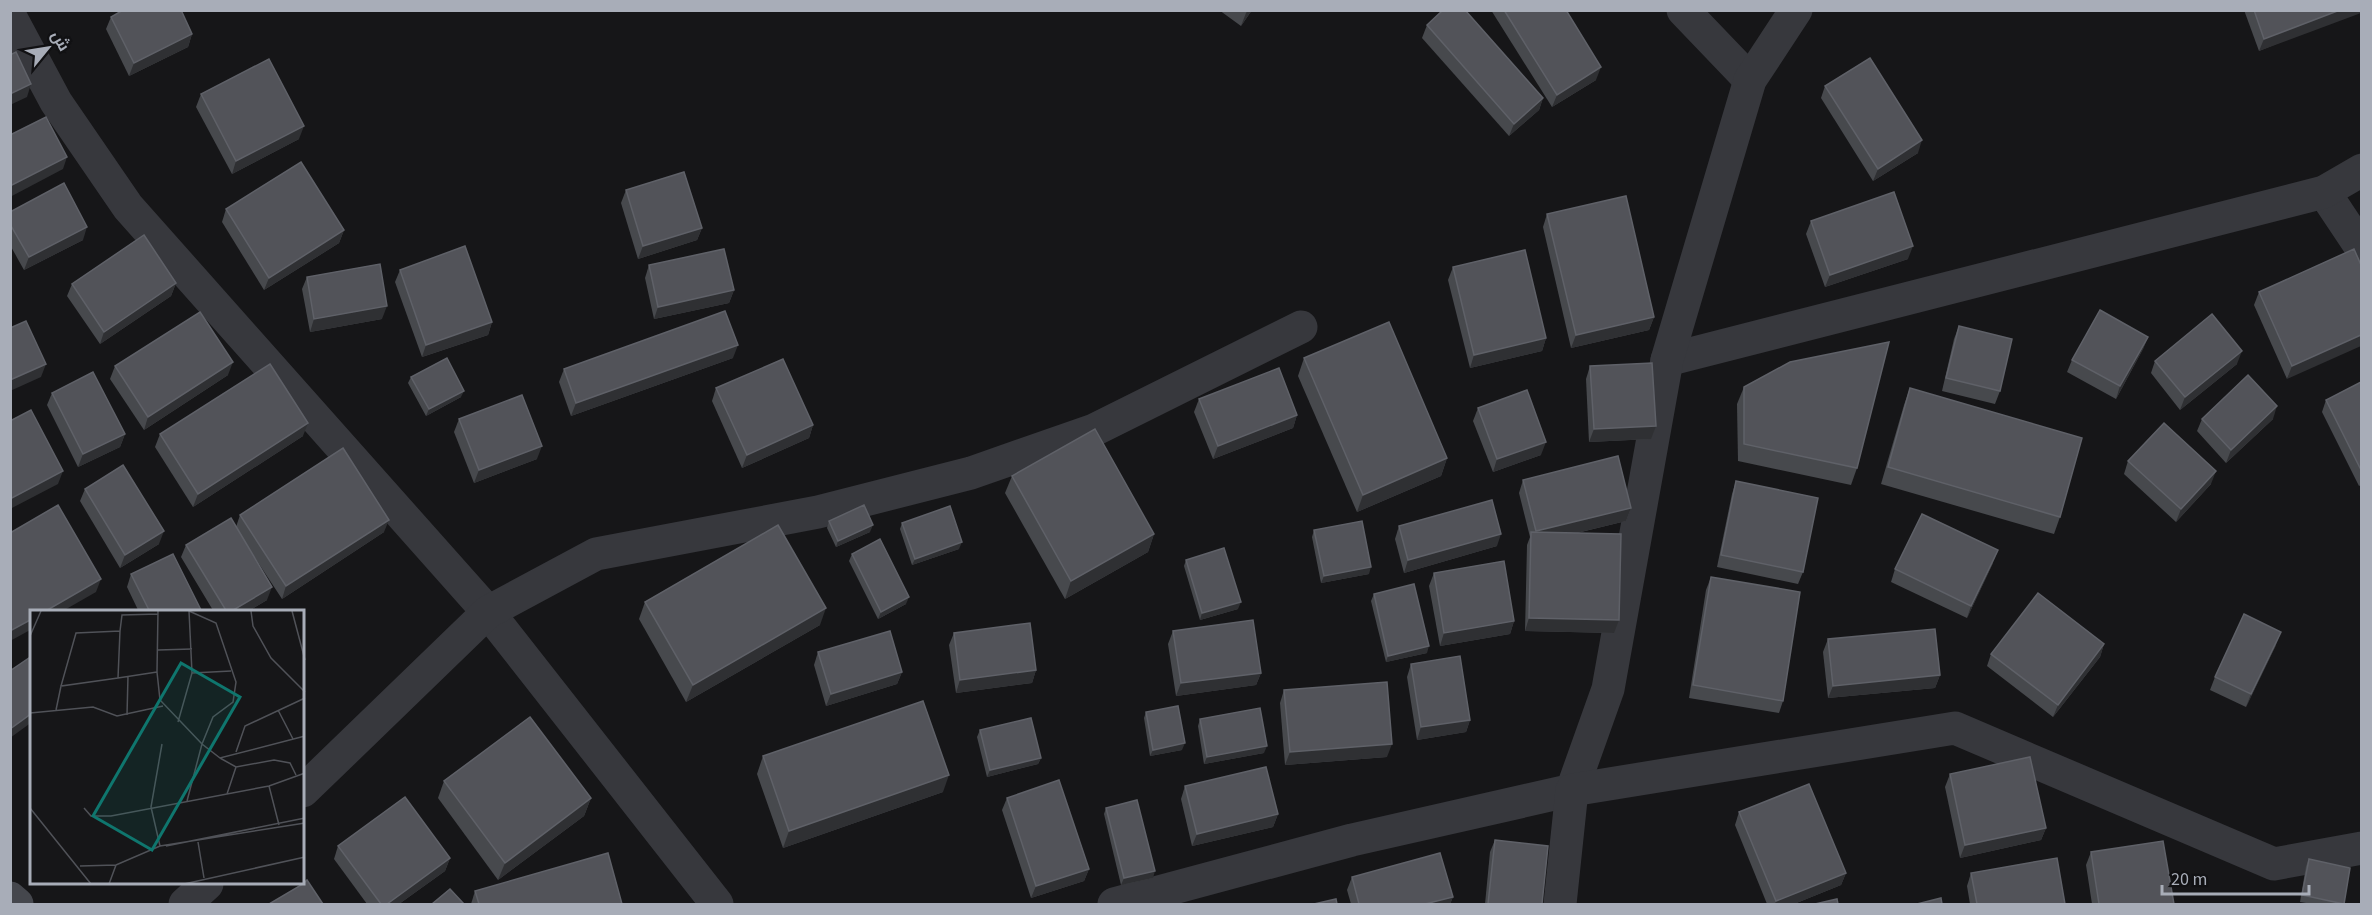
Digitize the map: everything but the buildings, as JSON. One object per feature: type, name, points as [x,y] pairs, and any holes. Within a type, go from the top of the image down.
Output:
[{"type":"street","points":[[1683,10],[1750,80]]},
{"type":"street","points":[[1560,904],[1572,789],[1608,688],[1667,360],[1750,80],[1796,10]]},
{"type":"street","points":[[10,16],[57,102],[128,207],[488,612],[717,904]]},
{"type":"street","points":[[1667,360],[2324,192],[2361,170]]},
{"type":"street","points":[[2324,192],[2361,249]]},
{"type":"street","points":[[304,790],[488,612],[596,554],[818,512],[971,473],[1094,430],[1301,327]]},
{"type":"street","points":[[1114,904],[1352,840],[1572,789],[1955,728],[2274,864],[2361,848]]},
{"type":"street","points":[[185,904],[206,885]]},
{"type":"street","points":[[10,898],[17,904]]}]
